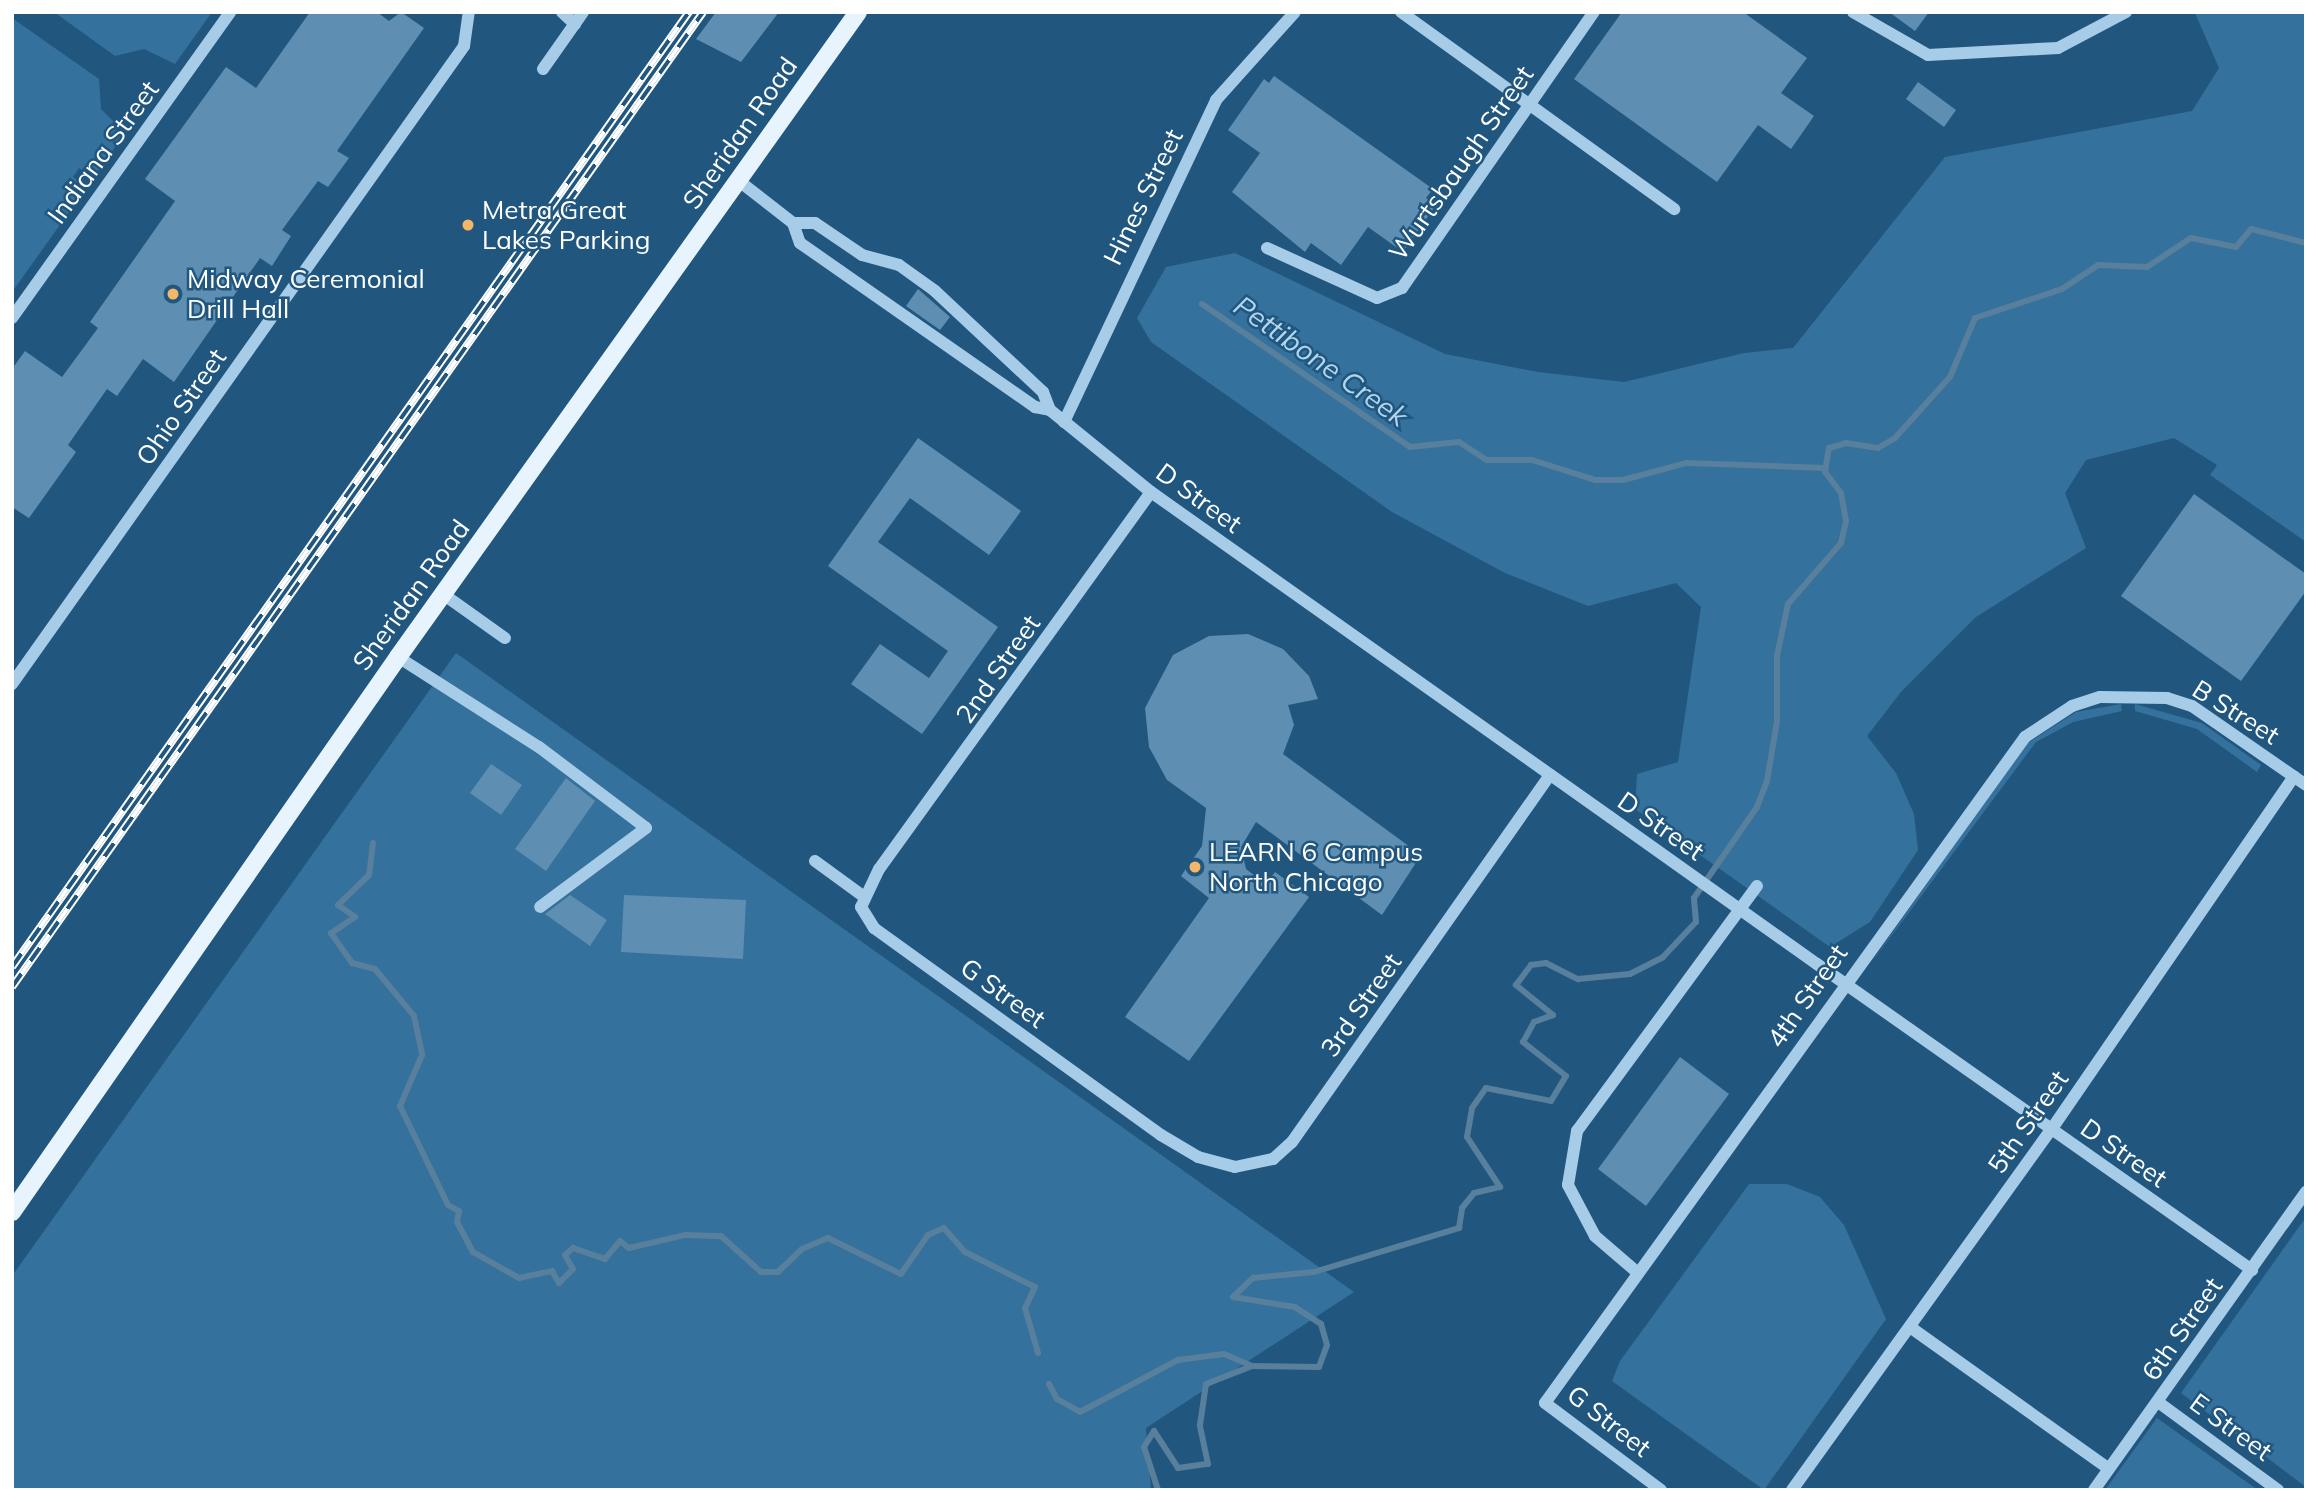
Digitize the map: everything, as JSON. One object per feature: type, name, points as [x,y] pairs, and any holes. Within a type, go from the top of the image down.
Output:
[{"type":"main road","name":"Sheridan Road","points":[[12,1212],[398,657],[858,12]]},
{"type":"street","name":"Indiana Street","points":[[12,318],[230,12]]},
{"type":"street","name":"Ohio Street","points":[[12,684],[464,46],[469,12]]},
{"type":"street","points":[[562,12],[575,24]]},
{"type":"street","points":[[543,69],[583,12]]},
{"type":"street","name":"Hines Street","points":[[1065,422],[1216,100],[1295,12]]},
{"type":"street","points":[[1401,12],[1674,209]]},
{"type":"street","name":"Wurtsbaugh Street","points":[[1267,248],[1377,298],[1402,288],[1594,12]]},
{"type":"street","points":[[1853,12],[1928,55],[2057,48],[2126,12]]},
{"type":"street","points":[[1871,24],[1879,12]]},
{"type":"street","name":"D Street","points":[[739,181],[793,223],[800,243],[1035,407],[1050,410],[1151,492],[2252,1270]]},
{"type":"street","name":"D Street","points":[[793,223],[815,223],[935,291],[1043,392],[1050,410]]},
{"type":"street","name":"2nd Street","points":[[863,896],[879,869],[1151,492]]},
{"type":"street","points":[[443,594],[505,638]]},
{"type":"street","points":[[398,657],[539,747],[646,828],[540,907]]},
{"type":"street","name":"B Street","points":[[2135,694],[2192,706],[2306,785]]},
{"type":"street","name":"4th Street","points":[[1560,1383],[1844,984],[2025,737],[2072,706],[2135,694]]},
{"type":"street","name":"3rd Street","points":[[1161,1135],[1198,1157],[1235,1167],[1273,1159],[1292,1142],[1550,775]]},
{"type":"street","name":"5th Street","points":[[1792,1490],[2051,1129],[2294,776]]},
{"type":"street","points":[[815,861],[863,896]]},
{"type":"street","points":[[1638,1273],[1595,1236],[1568,1185],[1577,1132],[1757,886]]},
{"type":"street","name":"G Street","points":[[863,896],[863,916],[874,928],[1161,1135]]},
{"type":"street","name":"6th Street","points":[[2094,1490],[2306,1192]]},
{"type":"street","points":[[1909,1326],[2109,1469]]},
{"type":"street","name":"G Street","points":[[1560,1383],[1545,1403],[1661,1490]]},
{"type":"street","name":"E Street","points":[[2158,1402],[2278,1490]]},
{"type":"shaded area","points":[[54,12],[212,12],[175,64],[144,49],[115,56]]},
{"type":"shaded area","points":[[2306,12],[2306,542],[2210,475],[2217,465],[2174,438],[2086,460],[2065,493],[2086,548],[1976,617],[1901,692],[1867,736],[1896,773],[1914,814],[1918,850],[1870,922],[1830,947],[1635,809],[1637,774],[1678,762],[1701,607],[1676,583],[1588,606],[1505,573],[1392,512],[1151,342],[1137,318],[1166,267],[1235,253],[1445,354],[1538,372],[1624,382],[1744,353],[1793,348],[1945,157],[2192,111],[2219,68],[2195,13]]},
{"type":"shaded area","points":[[12,18],[99,79],[101,109],[125,133],[93,178],[79,168],[73,177],[87,187],[12,292]]},
{"type":"shaded area","points":[[456,653],[1354,1292],[1146,1428],[1151,1490],[12,1490],[12,1276]]},
{"type":"shaded area","points":[[2121,704],[2122,711],[2073,722],[2036,742],[1869,966],[2026,744],[2076,712]]},
{"type":"shaded area","points":[[2135,704],[2202,723],[2261,765],[2257,772],[2197,729],[2135,711]]},
{"type":"shaded area","points":[[1749,1184],[1787,1184],[1820,1197],[1844,1225],[1886,1319],[1764,1490],[1612,1381],[1620,1361]]},
{"type":"shaded area","points":[[2306,1217],[2306,1487],[2181,1393]]},
{"type":"shaded area","points":[[2157,1418],[2258,1490],[2105,1490]]},
{"type":"building","name":"Midway Ceremonial Drill Hall","points":[[310,12],[377,12],[389,21],[401,12],[424,28],[337,151],[349,158],[328,187],[318,181],[282,230],[291,236],[272,266],[260,258],[174,382],[143,359],[117,396],[107,389],[68,445],[76,452],[29,518],[12,507],[12,369],[25,351],[62,377],[98,328],[90,322],[175,201],[145,179],[226,67],[256,88]]},
{"type":"building","points":[[716,12],[779,12],[741,62],[696,39]]},
{"type":"building","points":[[1622,12],[1743,12],[1807,58],[1781,93],[1814,116],[1791,149],[1758,125],[1717,182],[1574,79]]},
{"type":"building","points":[[1889,12],[1929,12],[1915,31]]},
{"type":"building","points":[[1274,76],[1433,189],[1426,198],[1436,205],[1403,252],[1368,227],[1341,265],[1311,243],[1305,252],[1232,192],[1260,153],[1228,130],[1264,79],[1269,83]]},
{"type":"building","points":[[1918,82],[1956,110],[1944,127],[1906,99]]},
{"type":"building","points":[[918,289],[950,317],[940,330],[906,306]]},
{"type":"building","points":[[918,438],[1021,511],[989,555],[910,498],[878,542],[998,627],[922,734],[851,684],[880,644],[929,678],[948,651],[828,566]]},
{"type":"building","points":[[2194,494],[2306,574],[2306,591],[2241,681],[2121,596]]},
{"type":"building","points":[[1248,634],[1283,649],[1309,676],[1318,699],[1288,705],[1294,725],[1283,754],[1421,855],[1382,915],[1256,822],[1241,847],[1246,869],[1266,884],[1275,872],[1309,897],[1189,1061],[1125,1017],[1209,898],[1181,876],[1202,846],[1206,808],[1167,780],[1149,747],[1145,708],[1173,655],[1209,636]]},
{"type":"building","points":[[491,764],[522,785],[501,815],[470,793]]},
{"type":"building","points":[[566,778],[595,801],[546,871],[515,849]]},
{"type":"building","points":[[570,895],[607,920],[590,946],[545,914]]},
{"type":"building","points":[[624,895],[746,900],[743,959],[621,952]]},
{"type":"building","points":[[1680,1057],[1729,1094],[1646,1206],[1598,1169]]},
{"type":"waterway","name":"Pettibone Creek","points":[[1049,1384],[1057,1399],[1080,1412],[1178,1360],[1224,1354],[1252,1366],[1319,1367],[1327,1345],[1321,1324],[1295,1307],[1233,1297],[1253,1278],[1314,1272],[1459,1228],[1462,1208],[1474,1193],[1500,1187],[1467,1137],[1472,1108],[1486,1088],[1551,1101],[1566,1076],[1523,1042],[1534,1022],[1553,1015],[1516,985],[1531,965],[1546,963],[1578,979],[1630,974],[1663,957],[1696,922],[1694,898],[1757,807],[1767,781],[1777,721],[1777,656],[1788,604],[1841,543],[1846,521],[1841,493],[1825,472],[1829,448],[1846,443],[1878,448],[1895,438],[1950,377],[1975,318],[2062,289],[2098,265],[2147,267],[2191,238],[2236,247],[2251,229],[2306,243]]},
{"type":"waterway","name":"Pettibone Creek","points":[[1202,304],[1410,447],[1459,442],[1487,460],[1532,460],[1595,480],[1623,480],[1686,463],[1826,468]]},
{"type":"waterway","name":"Pettibone Creek","points":[[373,843],[369,875],[338,905],[355,917],[331,933],[352,963],[375,969],[414,1016],[422,1055],[400,1106],[448,1205],[459,1211],[457,1222],[473,1252],[519,1278],[552,1271],[559,1283],[573,1269],[565,1255],[573,1248],[605,1259],[620,1241],[629,1248],[685,1235],[721,1236],[761,1272],[778,1272],[802,1249],[828,1238],[901,1274],[928,1235],[944,1228],[965,1252],[1035,1287],[1025,1308],[1038,1353]]},
{"type":"waterway","name":"Pettibone Creek","points":[[1158,1490],[1144,1447],[1154,1431],[1178,1468],[1208,1464],[1200,1425],[1206,1384],[1252,1366]]},
{"type":"railway","points":[[12,967],[689,12]]},
{"type":"railway","points":[[12,987],[703,12]]},
{"type":"place","name":"Metra Great Lakes Parking","points":[[468,225]]},
{"type":"place","name":"Midway Ceremonial Drill Hall","points":[[173,294]]},
{"type":"place","name":"LEARN 6 Campus North Chicago","points":[[1195,867]]}]
